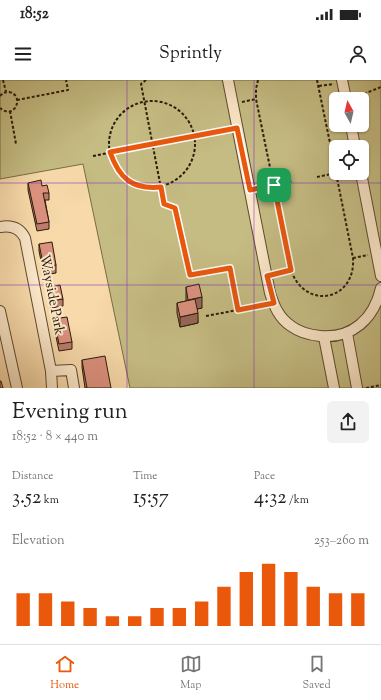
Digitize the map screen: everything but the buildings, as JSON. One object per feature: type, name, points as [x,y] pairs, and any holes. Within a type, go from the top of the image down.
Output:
[{"type":"street","points":[[228,80],[267,276],[274,303],[281,317],[301,332],[312,335],[324,337],[347,333],[358,327],[374,310],[379,299],[381,288]]},
{"type":"street","points":[[342,81],[345,92]]},
{"type":"street","points":[[362,180],[381,276]]},
{"type":"street","name":"Wayside Park","points":[[0,227],[9,226],[16,228],[22,232],[25,238],[51,371],[52,388]]},
{"type":"street","points":[[0,311],[17,388]]},
{"type":"street","points":[[347,333],[357,388]]},
{"type":"street","points":[[324,337],[334,388]]},
{"type":"street","points":[[51,371],[71,370],[74,388]]},
{"type":"path","points":[[3,80],[6,92]]},
{"type":"path","points":[[17,100],[68,90],[66,80]]},
{"type":"path","points":[[146,80],[141,84],[164,204],[175,208],[190,275],[230,268],[238,310]]},
{"type":"path","points":[[258,80],[256,99],[291,270],[300,288],[318,296],[328,296],[338,292],[346,286],[351,277],[353,268],[353,258],[337,180]]},
{"type":"path","points":[[317,80],[330,140]]},
{"type":"path","points":[[319,86],[342,81]]},
{"type":"path","points":[[368,92],[381,87]]},
{"type":"path","points":[[0,96],[6,92]]},
{"type":"path","points":[[6,92],[14,95],[17,100],[16,106],[10,112]]},
{"type":"path","points":[[232,104],[256,99]]},
{"type":"path","points":[[144,102],[161,102],[175,107],[186,117],[194,130],[195,136],[196,144],[194,159],[186,172],[176,181],[161,187],[149,188],[136,185],[124,177],[115,167],[110,152],[109,140],[113,126],[120,115],[132,106],[144,102]]},
{"type":"path","points":[[0,108],[10,112]]},
{"type":"path","points":[[10,112],[16,144]]},
{"type":"path","points":[[92,156],[237,128]]},
{"type":"path","points":[[317,177],[329,174]]},
{"type":"path","points":[[250,190],[293,181]]},
{"type":"path","points":[[353,258],[377,254]]},
{"type":"path","points":[[267,276],[291,270]]},
{"type":"path","points":[[206,316],[274,303]]},
{"type":"path","points":[[366,388],[381,385]]},
{"type":"shaded area","points":[[0,80],[381,80],[381,388],[130,388],[83,164],[0,179]]},
{"type":"route","points":[[237,128],[250,190],[274,185],[291,270],[267,276],[270,293],[274,303],[238,310],[230,268],[190,275],[175,208],[164,204],[161,187],[149,188],[136,185],[124,177],[115,167],[110,152],[237,128]]}]
